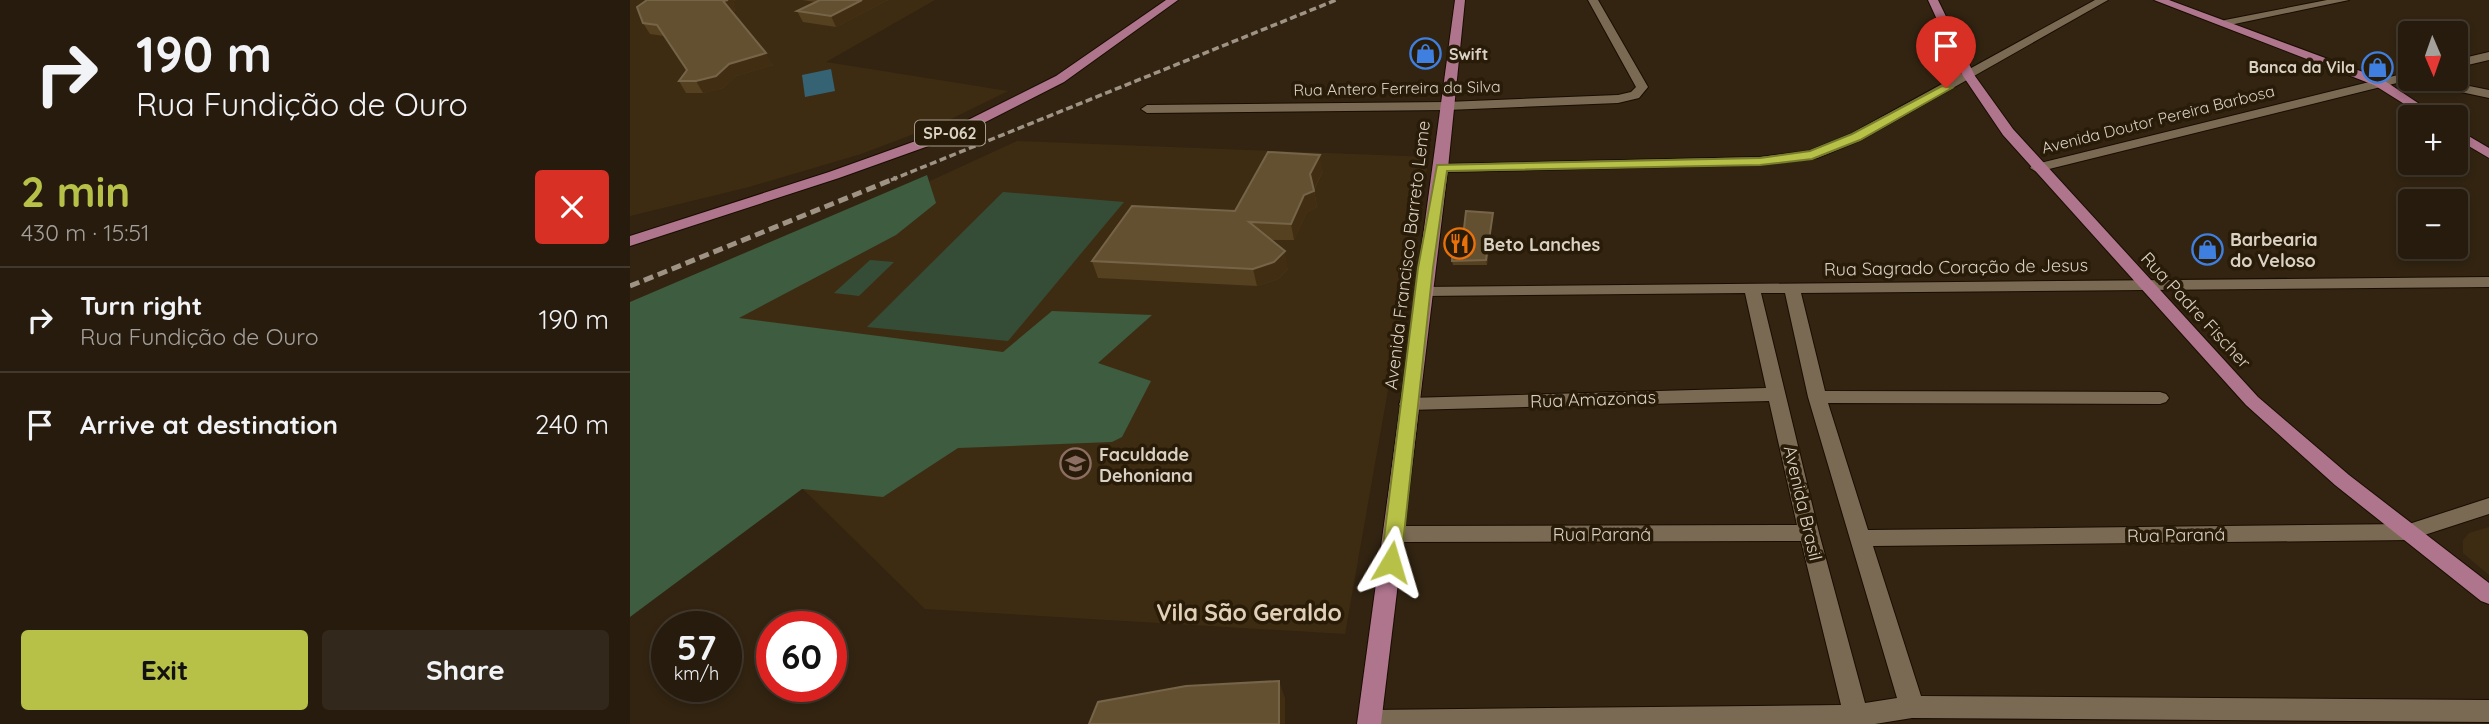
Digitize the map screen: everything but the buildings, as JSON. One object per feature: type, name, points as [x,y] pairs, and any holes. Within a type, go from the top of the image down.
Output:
[{"type":"main road","name":"SP-062","points":[[630,240],[834,175],[957,131],[1060,79],[1173,0]]},
{"type":"main road","name":"Avenida Francisco Barreto Leme","points":[[1370,723],[1460,0]]},
{"type":"main road","name":"Rua Padre Fischer","points":[[1933,0],[1969,76],[2008,132],[2037,168],[2252,401],[2342,480],[2489,595]]},
{"type":"main road","points":[[2159,0],[2378,82],[2414,105]]},
{"type":"main road","points":[[2468,140],[2489,154]]},
{"type":"main road","name":"SP-062","points":[[630,228],[834,175]]},
{"type":"street","name":"Rua Antero Ferreira da Silva","points":[[1147,109],[1447,106],[1618,99],[1636,95],[1642,88],[1593,0]]},
{"type":"street","points":[[1441,168],[1760,161],[1812,155],[1856,137],[2103,0]]},
{"type":"street","points":[[2225,23],[2344,0]]},
{"type":"street","points":[[2468,61],[2489,56]]},
{"type":"street","name":"Avenida Doutor Pereira Barbosa","points":[[2037,168],[2398,79]]},
{"type":"street","points":[[2468,89],[2489,94]]},
{"type":"street","name":"Rua Sagrado Coração de Jesus","points":[[1423,291],[2489,282]]},
{"type":"street","points":[[1791,288],[1817,397],[1912,707]]},
{"type":"street","name":"Avenida Brasil","points":[[1752,290],[1809,533],[1856,716]]},
{"type":"street","name":"Rua Amazonas","points":[[1408,404],[1778,394]]},
{"type":"street","points":[[1817,397],[2161,398]]},
{"type":"street","name":"Rua Paraná","points":[[1859,538],[2409,532],[2489,506]]},
{"type":"street","name":"Rua Paraná","points":[[1395,534],[1809,533]]},
{"type":"street","points":[[1370,723],[1856,716],[1912,707],[2489,711]]},
{"type":"shaded area","points":[[630,0],[935,0],[826,62],[1008,91],[943,123],[861,154],[749,187],[630,216]]},
{"type":"shaded area","name":"Faculdade Dehoniana","points":[[1017,141],[1429,157],[1345,634],[925,609],[630,319]]},
{"type":"shaded area","points":[[2489,527],[2489,575],[2463,553],[2463,540],[2469,533]]},
{"type":"green space","points":[[927,175],[936,203],[896,235],[739,318],[1003,352],[1052,311],[1152,315],[1098,363],[1151,381],[1122,437],[1112,442],[958,448],[883,497],[802,489],[630,617],[630,302]]},
{"type":"green space","points":[[1003,192],[1124,202],[1008,341],[867,327]]},
{"type":"green space","points":[[870,260],[894,262],[859,296],[834,293]]},
{"type":"water","points":[[831,69],[835,91],[805,97],[802,75]]},
{"type":"railway","points":[[891,180],[1336,0]]},
{"type":"railway","points":[[630,286],[896,178]]},
{"type":"place","name":"Swift","points":[[1426,54]]},
{"type":"place","name":"Banca da Vila","points":[[2378,67]]},
{"type":"place","name":"Beto Lanches","points":[[1460,244]]},
{"type":"place","name":"Barbearia do Veloso","points":[[2207,249]]},
{"type":"place","name":"Faculdade Dehoniana","points":[[1076,464]]},
{"type":"district","name":"Vila São Geraldo","points":[[1249,612]]},
{"type":"route","points":[[1391,562],[1408,404],[1441,168],[1760,161],[1812,155],[1856,137],[1946,88]]}]
